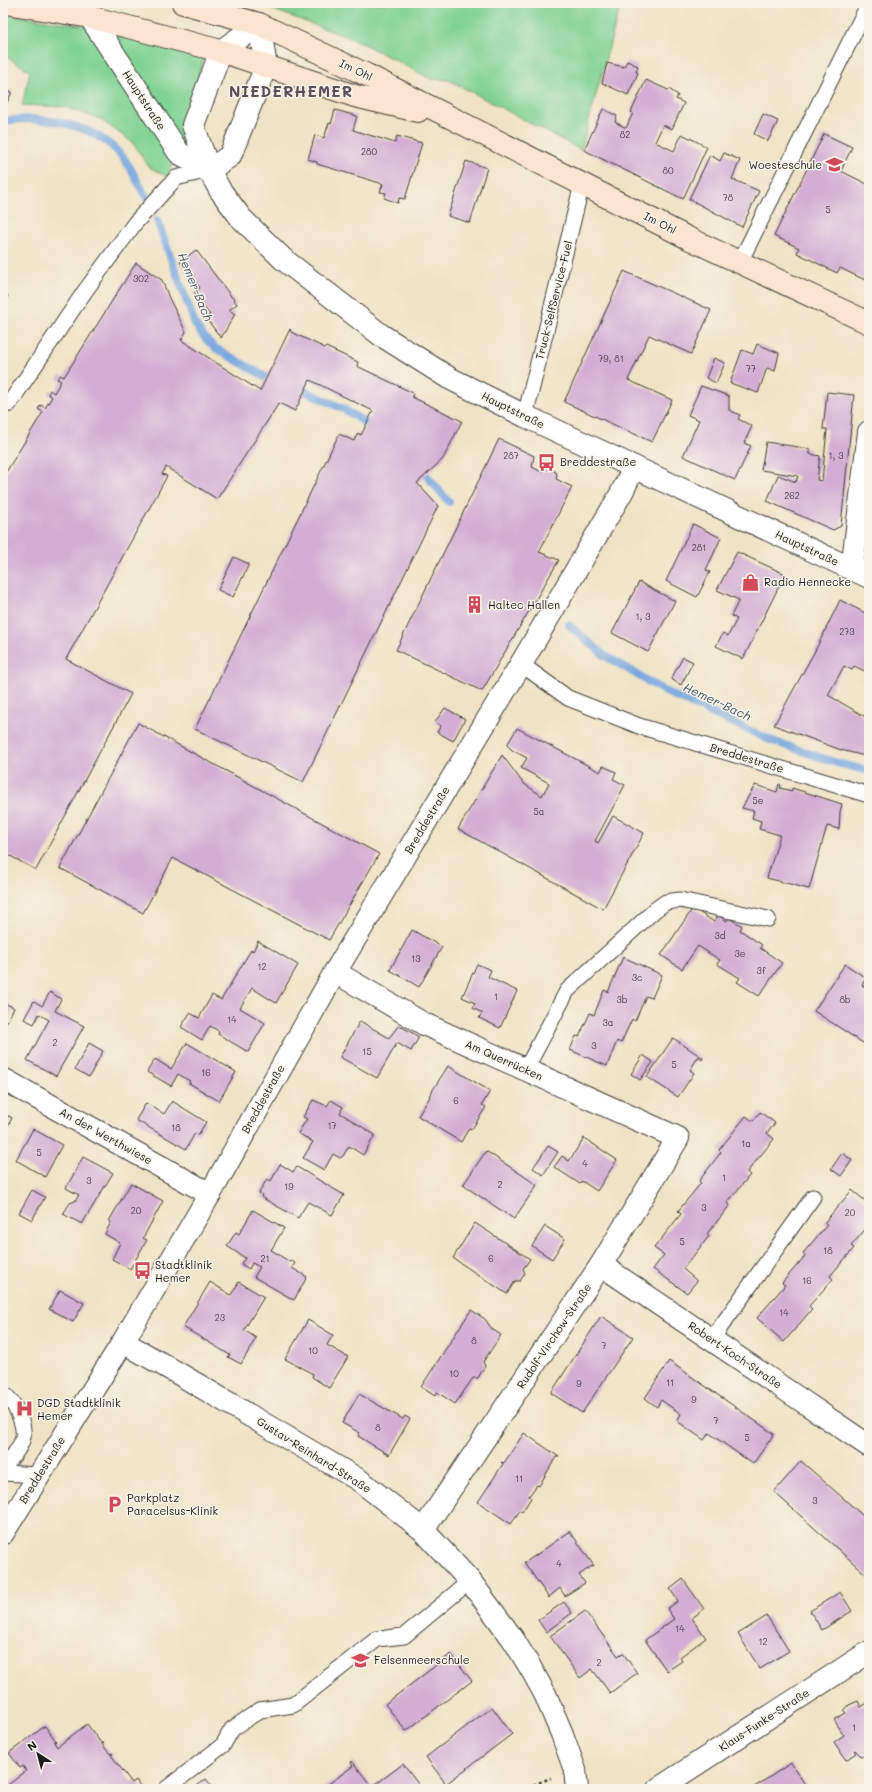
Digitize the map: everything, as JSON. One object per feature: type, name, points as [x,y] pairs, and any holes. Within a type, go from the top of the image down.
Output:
[{"type":"main road","points":[[6,3],[90,17],[221,51],[266,66]]},
{"type":"main road","points":[[183,3],[259,24]]},
{"type":"main road","name":"Im Ohl","points":[[259,24],[367,75],[452,119],[740,262],[869,323]]},
{"type":"main road","name":"Im Ohl","points":[[266,66],[355,96],[452,119]]},
{"type":"street","name":"Hauptstraße","points":[[90,17],[179,153],[209,170]]},
{"type":"street","points":[[209,170],[230,156],[266,66],[259,24],[221,51]]},
{"type":"street","name":"Hauptstraße","points":[[221,51],[193,125],[209,170],[220,190],[241,218],[282,260],[381,335],[449,378],[525,416],[861,573]]},
{"type":"street","points":[[861,573],[869,432]]},
{"type":"street","name":"Breddestraße","points":[[3,1533],[123,1342],[210,1194],[335,972],[521,664],[622,492],[634,467]]},
{"type":"street","name":"Am Querrücken","points":[[335,972],[424,1024],[678,1138]]},
{"type":"street","name":"An der Werthwiese","points":[[3,1079],[210,1194]]},
{"type":"street","name":"Rudolf-Virchow-Straße","points":[[423,1530],[601,1265],[678,1138]]},
{"type":"street","name":"Robert-Koch-Straße","points":[[601,1265],[869,1446]]},
{"type":"street","name":"Gustav-Reinhard-Straße","points":[[123,1342],[359,1480],[423,1530],[470,1581],[513,1639],[530,1667],[556,1721],[576,1779]]},
{"type":"street","name":"Klaus-Funke-Straße","points":[[658,1789],[869,1652]]},
{"type":"lane","points":[[740,262],[869,3]]},
{"type":"lane","points":[[3,402],[9,404],[85,291],[135,223],[176,178],[209,170]]},
{"type":"lane","name":"Truck-SelfService-Fuel","points":[[525,416],[582,184]]},
{"type":"lane","name":"Breddestraße","points":[[521,664],[568,698],[639,726],[869,795]]},
{"type":"lane","points":[[526,1070],[567,991],[656,909],[666,902],[680,900],[768,918]]},
{"type":"lane","points":[[712,1339],[813,1197]]},
{"type":"lane","points":[[3,1393],[19,1413],[23,1437],[14,1455],[3,1468]]},
{"type":"lane","points":[[3,1473],[39,1475]]},
{"type":"lane","points":[[166,1789],[223,1744],[232,1729],[260,1710],[293,1705],[377,1638],[404,1636],[470,1581]]},
{"type":"path","points":[[522,1789],[576,1779]]},
{"type":"green space","points":[[255,3],[621,3],[581,150],[449,80],[431,79],[358,41]]},
{"type":"green space","points":[[3,14],[108,29],[205,54],[185,125],[168,177],[149,167],[133,143],[100,119],[65,107],[22,105],[30,71],[7,57],[3,40]]},
{"type":"building","points":[[627,61],[638,66],[636,72],[638,73],[628,95],[602,83],[607,63],[624,67]]},
{"type":"building","points":[[646,80],[668,90],[669,89],[678,95],[676,99],[684,103],[672,129],[663,125],[655,142],[674,151],[682,134],[707,147],[683,199],[584,150],[603,109],[617,116],[615,122],[626,128],[633,113],[631,112]]},
{"type":"building","points":[[3,88],[12,92],[5,107],[3,107]]},
{"type":"building","points":[[335,110],[357,116],[353,130],[395,143],[397,136],[422,143],[405,199],[399,198],[398,203],[384,198],[386,193],[380,192],[383,184],[317,164],[317,162],[308,159],[315,135],[324,138],[329,123],[331,124]]},
{"type":"building","points":[[763,114],[778,121],[768,141],[754,134]]},
{"type":"building","points":[[824,134],[852,147],[841,171],[869,185],[869,272],[865,280],[840,268],[837,273],[797,253],[799,248],[774,236]]},
{"type":"building","points":[[724,153],[740,160],[732,179],[759,191],[742,227],[689,199],[710,155],[720,161]]},
{"type":"building","points":[[466,161],[487,168],[470,223],[448,216]]},
{"type":"building","points":[[196,250],[237,304],[229,310],[235,314],[221,338],[206,318],[210,315],[196,297],[195,292],[200,288],[180,262]]},
{"type":"building","points":[[136,263],[162,280],[186,332],[181,340],[260,391],[290,329],[291,332],[358,362],[357,366],[413,393],[412,397],[462,421],[443,459],[417,483],[438,506],[303,782],[195,729],[339,434],[354,441],[358,433],[361,435],[373,411],[310,380],[295,411],[279,403],[217,499],[166,467],[162,474],[167,476],[166,478],[66,659],[131,694],[36,870],[3,852],[3,477],[43,412],[38,409],[41,405],[45,408],[52,397],[48,394],[50,390],[54,393],[61,381],[57,379],[60,375],[64,377]]},
{"type":"building","points":[[624,271],[711,310],[691,354],[649,335],[628,380],[672,400],[652,442],[564,402]]},
{"type":"building","points":[[3,292],[8,296],[3,304]]},
{"type":"building","points":[[757,344],[779,353],[775,371],[767,368],[758,393],[730,383],[742,350],[753,354]]},
{"type":"building","points":[[714,358],[725,363],[716,383],[706,378]]},
{"type":"building","points":[[701,386],[729,396],[729,410],[740,415],[738,419],[752,426],[744,443],[751,446],[735,480],[683,456],[699,420],[688,415]]},
{"type":"building","points":[[827,392],[854,395],[841,526],[833,530],[767,501],[778,475],[796,482],[798,476],[761,470],[766,442],[810,449],[810,454],[820,456],[817,480],[822,481],[827,429],[823,429]]},
{"type":"building","name":"Haltec Hallen","points":[[499,439],[534,456],[532,467],[542,472],[544,469],[548,468],[556,472],[556,479],[572,487],[539,552],[559,560],[482,691],[396,650]]},
{"type":"building","points":[[693,524],[721,538],[706,570],[710,572],[697,597],[666,581]]},
{"type":"building","name":"Radio Hennecke","points":[[737,552],[785,574],[743,659],[716,646],[723,633],[728,636],[737,619],[731,616],[739,600],[717,590]]},
{"type":"building","points":[[234,557],[249,564],[233,597],[218,590]]},
{"type":"building","points":[[639,582],[675,601],[648,652],[612,633]]},
{"type":"building","points":[[840,600],[869,615],[869,673],[854,666],[852,670],[844,666],[828,695],[869,719],[869,757],[841,750],[774,725],[816,649]]},
{"type":"building","points":[[683,657],[693,662],[681,685],[671,679]]},
{"type":"building","points":[[445,708],[465,719],[453,741],[437,732],[441,726],[435,722]]},
{"type":"building","points":[[138,723],[379,854],[329,940],[173,858],[143,913],[60,868]]},
{"type":"building","points":[[517,728],[600,772],[603,766],[616,772],[613,779],[625,785],[595,841],[598,843],[613,816],[644,833],[603,909],[458,829],[502,755],[523,783],[542,796],[549,783],[521,768],[527,758],[512,750],[507,745]]},
{"type":"building","points":[[779,784],[781,785],[780,788],[792,791],[792,788],[842,804],[839,829],[827,826],[809,889],[767,878],[780,835],[759,829],[761,821],[752,818],[754,811],[742,808],[755,785],[777,792]]},
{"type":"building","points":[[869,849],[869,864],[865,863]]},
{"type":"building","points":[[693,908],[714,922],[718,915],[727,921],[729,918],[742,926],[740,930],[762,945],[760,948],[782,963],[759,996],[737,982],[740,978],[717,964],[720,960],[698,946],[682,969],[661,955]]},
{"type":"building","points":[[412,930],[442,947],[419,987],[390,970]]},
{"type":"building","points":[[258,941],[298,965],[276,1003],[252,988],[240,1008],[265,1023],[248,1052],[218,1034],[219,1031],[210,1026],[202,1040],[181,1027],[190,1013],[199,1018],[212,995],[221,1000]]},
{"type":"building","points":[[623,957],[662,975],[652,998],[646,996],[635,1021],[632,1019],[621,1043],[617,1041],[607,1066],[570,1050],[576,1036],[579,1037],[590,1013],[594,1015],[604,990],[608,992]]},
{"type":"building","points":[[477,964],[491,970],[488,977],[517,991],[500,1028],[479,1018],[482,1013],[473,1008],[475,1003],[462,997]]},
{"type":"building","points":[[845,964],[866,978],[862,985],[869,990],[869,1033],[863,1043],[814,1011]]},
{"type":"building","points":[[50,992],[61,999],[55,1011],[84,1026],[56,1076],[27,1060],[49,1020],[39,1014],[34,1024],[24,1019],[34,1001],[42,1006]]},
{"type":"building","points":[[3,1002],[14,1008],[3,1029]]},
{"type":"building","points":[[360,1021],[389,1038],[399,1025],[419,1037],[411,1051],[397,1043],[377,1078],[340,1057]]},
{"type":"building","points":[[673,1038],[703,1058],[702,1060],[698,1057],[690,1070],[694,1073],[678,1097],[647,1077]]},
{"type":"building","points":[[89,1043],[103,1051],[89,1077],[75,1069]]},
{"type":"building","points":[[187,1043],[236,1072],[219,1101],[189,1083],[190,1081],[178,1074],[171,1086],[147,1072],[155,1059],[171,1069]]},
{"type":"building","points":[[643,1055],[653,1062],[640,1080],[631,1074]]},
{"type":"building","points":[[448,1066],[490,1091],[482,1105],[486,1107],[472,1129],[469,1128],[461,1142],[418,1116]]},
{"type":"building","points":[[313,1100],[327,1106],[331,1100],[343,1107],[340,1113],[375,1135],[363,1155],[349,1146],[340,1158],[333,1154],[324,1170],[303,1158],[313,1142],[298,1133],[307,1119],[303,1117]]},
{"type":"building","points":[[172,1101],[206,1122],[198,1135],[195,1133],[186,1149],[136,1120],[146,1103],[164,1114]]},
{"type":"building","points":[[760,1112],[775,1123],[767,1133],[774,1139],[747,1172],[750,1175],[727,1203],[730,1205],[707,1234],[709,1236],[683,1269],[697,1281],[687,1293],[653,1269],[664,1255],[654,1248],[681,1214],[678,1211],[701,1183],[699,1181],[721,1152],[719,1150],[746,1116],[753,1121]]},
{"type":"building","points":[[3,1113],[12,1118],[3,1135]]},
{"type":"building","points":[[33,1129],[62,1145],[45,1177],[16,1160]]},
{"type":"building","points":[[584,1138],[617,1160],[597,1191],[582,1181],[580,1184],[554,1167],[562,1156],[569,1161]]},
{"type":"building","points":[[548,1146],[558,1152],[543,1175],[533,1168]]},
{"type":"building","points":[[486,1151],[537,1185],[514,1219],[463,1185]]},
{"type":"building","points":[[842,1153],[852,1160],[841,1176],[831,1169]]},
{"type":"building","points":[[83,1157],[113,1173],[82,1224],[63,1214],[70,1203],[75,1201],[79,1195],[66,1188]]},
{"type":"building","points":[[280,1164],[293,1172],[297,1167],[344,1195],[332,1215],[308,1202],[298,1218],[261,1197],[262,1195],[259,1193],[267,1179],[271,1181]]},
{"type":"building","points":[[131,1183],[163,1201],[143,1238],[147,1240],[130,1269],[112,1259],[120,1243],[105,1234],[111,1222],[109,1221]]},
{"type":"building","points":[[32,1190],[45,1197],[32,1220],[19,1213]]},
{"type":"building","points":[[852,1190],[869,1204],[869,1225],[851,1246],[854,1248],[830,1276],[833,1279],[809,1306],[812,1309],[784,1342],[757,1318],[785,1285],[782,1283],[805,1256],[803,1253],[827,1225],[824,1223]]},
{"type":"building","points":[[253,1210],[284,1228],[271,1250],[290,1262],[291,1260],[295,1263],[292,1268],[307,1277],[294,1300],[254,1277],[260,1267],[252,1263],[249,1269],[241,1264],[245,1258],[227,1246],[236,1232],[239,1234]]},
{"type":"building","points":[[475,1223],[530,1259],[523,1269],[525,1273],[520,1281],[515,1281],[507,1294],[453,1258]]},
{"type":"building","points":[[545,1226],[565,1239],[552,1259],[532,1246]]},
{"type":"building","points":[[210,1282],[231,1295],[239,1282],[264,1297],[244,1330],[256,1338],[241,1364],[228,1357],[230,1355],[183,1327]]},
{"type":"building","points":[[60,1290],[84,1303],[73,1322],[49,1309]]},
{"type":"building","points":[[471,1310],[485,1319],[492,1329],[501,1335],[483,1362],[485,1366],[478,1378],[473,1378],[455,1404],[437,1392],[435,1396],[421,1387]]},
{"type":"building","points":[[601,1316],[633,1337],[582,1413],[551,1393]]},
{"type":"building","points":[[308,1320],[333,1335],[327,1345],[348,1357],[329,1388],[312,1377],[313,1374],[285,1359]]},
{"type":"building","points":[[669,1361],[774,1434],[753,1464],[709,1433],[704,1440],[691,1431],[677,1421],[681,1414],[661,1400],[657,1407],[645,1398]]},
{"type":"building","points":[[359,1394],[403,1419],[405,1416],[410,1419],[389,1455],[358,1436],[360,1433],[342,1423]]},
{"type":"building","points":[[524,1433],[559,1457],[556,1457],[539,1486],[537,1485],[529,1496],[531,1498],[522,1512],[520,1510],[511,1524],[478,1502],[503,1464],[501,1462],[504,1463]]},
{"type":"building","points":[[801,1461],[869,1521],[869,1577],[774,1492]]},
{"type":"building","points":[[569,1530],[594,1566],[579,1575],[585,1583],[565,1596],[560,1588],[549,1598],[524,1562],[569,1532]]},
{"type":"building","points":[[683,1579],[704,1609],[692,1618],[706,1638],[680,1657],[682,1661],[667,1671],[645,1640],[674,1619],[667,1609],[678,1601],[670,1589]]},
{"type":"building","points":[[840,1592],[852,1611],[822,1630],[810,1611]]},
{"type":"building","points":[[564,1602],[572,1613],[546,1632],[538,1620]]},
{"type":"building","points":[[585,1611],[618,1656],[623,1653],[637,1673],[610,1693],[592,1669],[580,1678],[550,1636]]},
{"type":"building","points":[[767,1616],[789,1651],[760,1669],[738,1634]]},
{"type":"building","points":[[451,1654],[472,1681],[406,1731],[385,1704]]},
{"type":"building","points":[[858,1701],[861,1707],[869,1702],[869,1756],[861,1756],[855,1750],[854,1751],[856,1753],[846,1760],[834,1742],[844,1735],[834,1720],[846,1713],[844,1711],[849,1705]]},
{"type":"building","points":[[492,1707],[512,1734],[446,1784],[426,1757]]},
{"type":"building","points":[[87,1724],[101,1743],[104,1743],[102,1744],[110,1754],[113,1754],[111,1755],[132,1783],[136,1780],[141,1788],[140,1789],[3,1789],[26,1771],[23,1766],[20,1768],[9,1753],[45,1726],[56,1741],[54,1742],[57,1747]]},
{"type":"building","points":[[352,1761],[372,1787],[403,1764],[422,1789],[322,1789],[353,1766],[351,1763]]},
{"type":"building","points":[[791,1763],[808,1789],[753,1789],[753,1788]]},
{"type":"building","points":[[206,1779],[214,1789],[193,1789]]},
{"type":"waterway","name":"Hemer-Bach","points":[[3,121],[33,120],[64,123],[93,133],[106,141],[122,156],[130,167],[146,197]]},
{"type":"waterway","name":"Hemer-Bach","points":[[157,220],[195,324],[204,337],[215,348],[266,377]]},
{"type":"waterway","name":"Hemer-Bach","points":[[307,392],[342,408],[366,423]]},
{"type":"waterway","name":"Hemer-Bach","points":[[427,476],[449,502]]},
{"type":"waterway","name":"Hemer-Bach","points":[[569,625],[604,655],[666,692],[770,740],[837,763],[869,771]]},
{"type":"place","name":"Woesteschule","points":[[835,165]]},
{"type":"place","name":"Breddestraße","points":[[547,462]]},
{"type":"place","name":"Radio Hennecke","points":[[751,582]]},
{"type":"place","name":"Haltec Hallen","points":[[475,605]]},
{"type":"place","name":"Stadtklinik Hemer","points":[[142,1271]]},
{"type":"place","name":"DGD Stadtklinik Hemer","points":[[24,1409]]},
{"type":"place","name":"Parkplatz Paracelsus-Klinik","points":[[114,1504]]},
{"type":"place","name":"Felsenmeerschule","points":[[361,1660]]},
{"type":"district","name":"NIEDERHEMER","points":[[291,92]]}]
